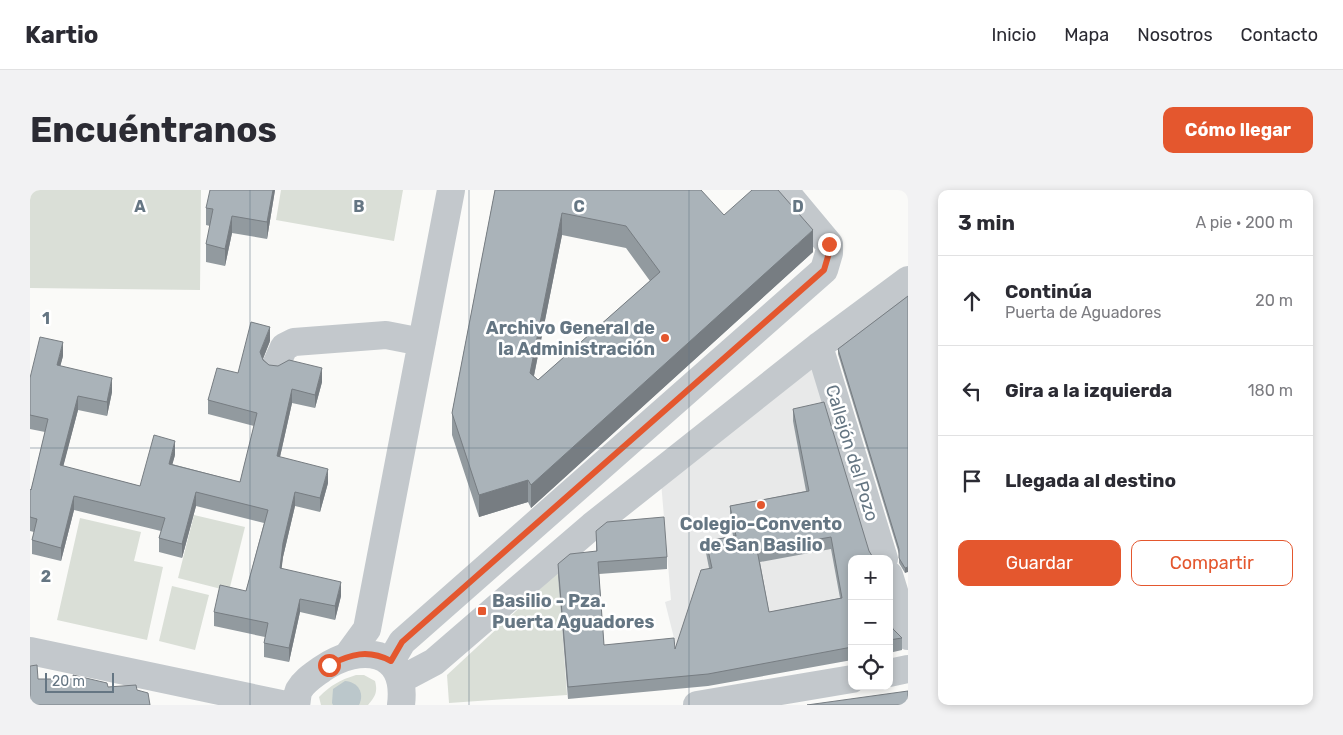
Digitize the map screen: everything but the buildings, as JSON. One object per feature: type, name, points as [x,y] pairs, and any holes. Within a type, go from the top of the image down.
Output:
[{"type":"street","points":[[387,666],[422,342],[451,190]]},
{"type":"street","points":[[387,666],[402,642],[824,270],[829,253],[829,244],[784,190]]},
{"type":"street","points":[[296,705],[299,690],[312,676],[348,656],[387,666],[434,662],[592,526],[819,346],[908,280]]},
{"type":"street","points":[[276,365],[284,348],[294,342],[386,335],[422,342]]},
{"type":"street","name":"Callejón del Pozo","points":[[819,346],[883,555]]},
{"type":"street","points":[[893,588],[908,636]]},
{"type":"street","points":[[30,651],[286,705]]},
{"type":"street","points":[[893,672],[908,670]]},
{"type":"street","points":[[696,705],[848,680]]},
{"type":"shaded area","points":[[30,190],[201,190],[200,290],[30,288]]},
{"type":"shaded area","points":[[281,190],[403,190],[394,241],[276,220]]},
{"type":"shaded area","name":"Colegio-Convento de San Basilio","points":[[813,365],[831,413],[851,555],[848,555],[848,660],[677,650],[665,602],[671,600],[661,482]]},
{"type":"shaded area","points":[[194,515],[245,527],[229,591],[178,578]]},
{"type":"shaded area","points":[[80,518],[141,532],[134,561],[163,567],[147,640],[57,620]]},
{"type":"shaded area","points":[[558,572],[567,695],[449,703],[447,675]]},
{"type":"shaded area","points":[[172,586],[209,595],[195,650],[159,641]]},
{"type":"shaded area","points":[[356,675],[364,675],[375,681],[375,694],[368,705],[321,705],[319,697],[323,693],[336,683]]},
{"type":"shaded area","points":[[345,681],[354,683],[361,692],[359,705],[333,705],[333,689]]},
{"type":"place","name":"Archivo General de la Administración","points":[[665,338]]},
{"type":"place","name":"Colegio-Convento de San Basilio","points":[[761,505]]},
{"type":"place","name":"Basilio - Pza. Puerta Aguadores","points":[[482,611]]},
{"type":"route","points":[[329,665],[348,656],[377,654],[391,661],[402,642],[824,270],[829,253],[829,244]]}]
